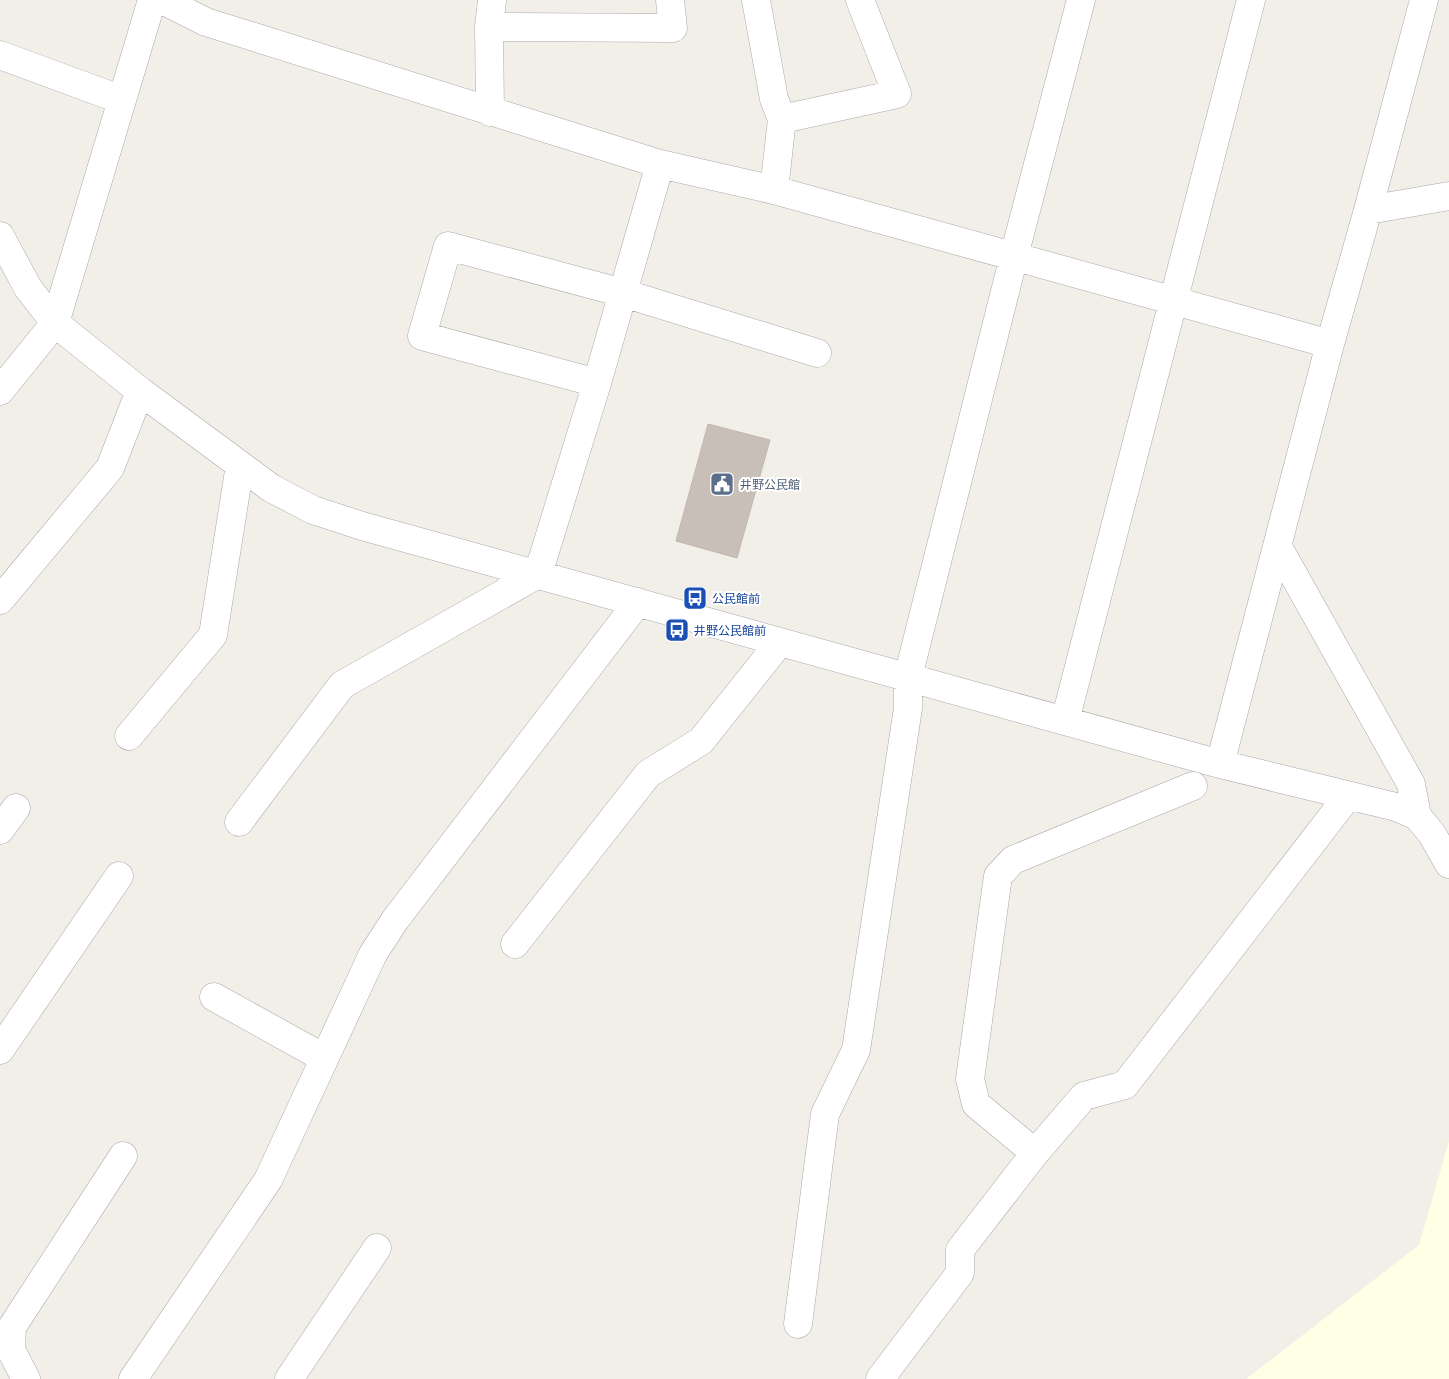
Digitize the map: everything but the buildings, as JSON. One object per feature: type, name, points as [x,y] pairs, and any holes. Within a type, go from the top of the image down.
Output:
[{"type":"street","points":[[490,112],[489,27],[492,0]]},
{"type":"street","points":[[489,27],[673,28],[670,0]]},
{"type":"street","points":[[756,0],[774,99],[782,119],[774,190]]},
{"type":"street","points":[[782,119],[897,94],[860,0]]},
{"type":"street","points":[[798,1324],[825,1114],[856,1050],[908,708],[908,677],[1014,256],[1081,0]]},
{"type":"street","points":[[1065,720],[1251,0]]},
{"type":"street","points":[[1220,764],[1330,344],[1424,0]]},
{"type":"street","points":[[0,391],[55,323],[122,100],[170,2],[206,22],[660,164],[774,190],[1330,344]]},
{"type":"street","points":[[0,55],[122,100]]},
{"type":"street","points":[[240,822],[342,685],[538,574],[597,383],[660,164]]},
{"type":"street","points":[[1368,210],[1449,196]]},
{"type":"street","points":[[0,236],[28,288],[55,323],[140,392],[271,488],[313,510],[362,526],[1220,764],[1396,808],[1417,816]]},
{"type":"street","points":[[597,383],[422,336],[448,246],[623,293],[816,353]]},
{"type":"street","points":[[0,600],[110,468],[140,392]]},
{"type":"street","points":[[129,736],[213,635],[240,465]]},
{"type":"street","points":[[1278,547],[1411,784],[1417,816],[1432,834],[1449,864]]},
{"type":"street","points":[[133,1379],[268,1180],[372,954],[395,920],[638,602]]},
{"type":"street","points":[[515,944],[648,774],[701,741],[780,642]]},
{"type":"street","points":[[1035,1153],[976,1104],[970,1078],[998,876],[1013,860],[1193,786]]},
{"type":"street","points":[[880,1379],[960,1272],[960,1250],[1035,1153],[1084,1096],[1125,1085],[1348,796]]},
{"type":"street","points":[[0,830],[16,808]]},
{"type":"street","points":[[0,1050],[120,876]]},
{"type":"street","points":[[214,997],[324,1058]]},
{"type":"street","points":[[26,1379],[10,1350],[12,1326],[123,1156]]},
{"type":"street","points":[[289,1379],[378,1248]]},
{"type":"shaded area","points":[[1449,1141],[1449,1379],[1246,1379],[1419,1245]]},
{"type":"place","name":"井野公民館","points":[[722,484]]},
{"type":"place","name":"公民館前","points":[[695,598]]},
{"type":"place","name":"井野公民館前","points":[[677,630]]}]
